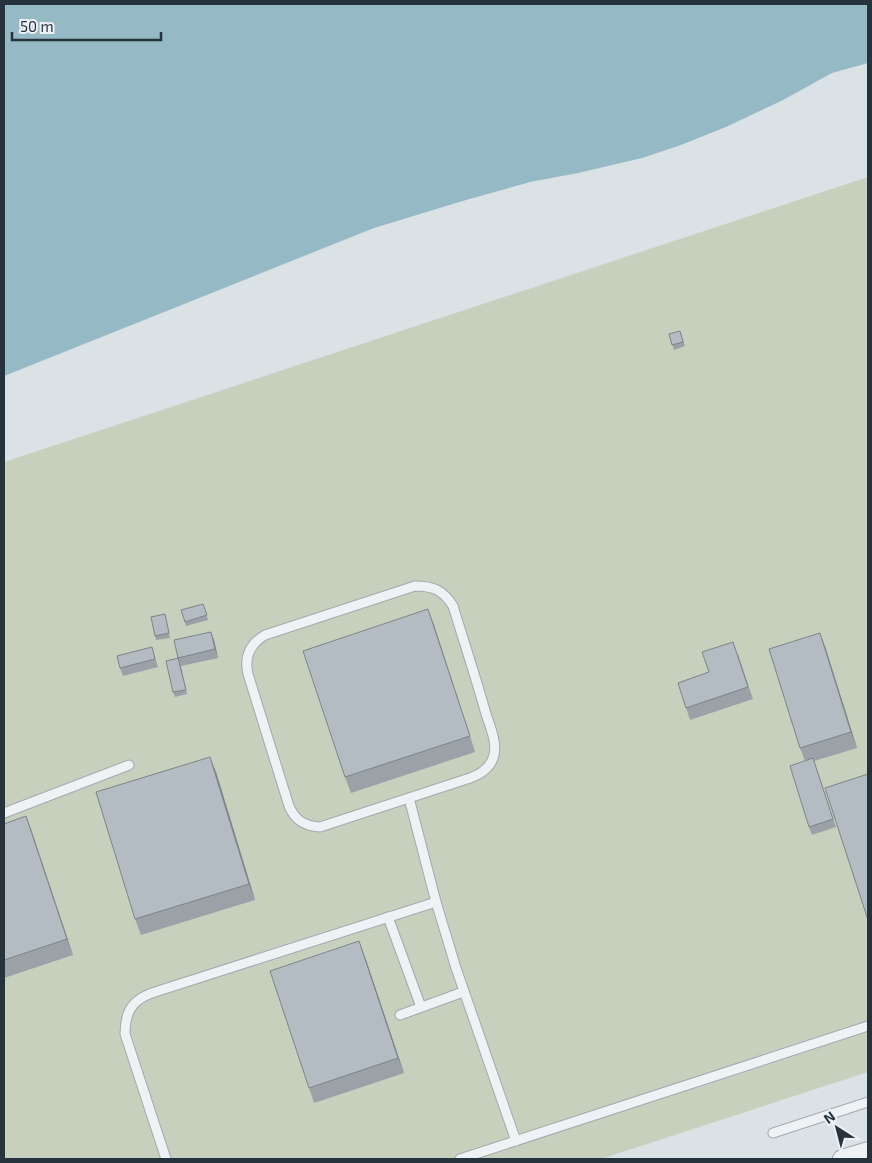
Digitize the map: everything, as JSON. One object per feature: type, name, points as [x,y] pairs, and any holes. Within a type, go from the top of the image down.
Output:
[{"type":"street","points":[[842,1159],[868,1151]]},
{"type":"lane","points":[[416,586],[433,588],[448,598],[482,699],[495,746],[494,754],[491,763],[479,775],[409,798],[320,827],[304,824],[297,820],[289,806],[248,674],[247,659],[253,644],[266,634],[416,586]]},
{"type":"lane","points":[[4,813],[129,765]]},
{"type":"lane","points":[[409,798],[436,902],[463,992],[516,1141]]},
{"type":"lane","points":[[166,1159],[125,1034],[125,1022],[129,1011],[136,1001],[152,992],[436,902]]},
{"type":"lane","points":[[388,917],[421,1007]]},
{"type":"lane","points":[[400,1015],[463,992]]},
{"type":"lane","points":[[460,1159],[868,1026]]},
{"type":"lane","points":[[773,1133],[868,1102]]},
{"type":"green space","points":[[868,177],[868,1072],[601,1159],[4,1159],[4,462]]},
{"type":"water","points":[[4,4],[868,4],[868,63],[832,73],[783,100],[726,127],[681,145],[642,158],[530,182],[374,228],[4,376]]},
{"type":"building","points":[[680,331],[683,342],[672,345],[669,334]]},
{"type":"building","points":[[203,604],[207,615],[185,622],[181,610]]},
{"type":"building","points":[[428,609],[470,736],[345,777],[303,651]]},
{"type":"building","points":[[165,614],[169,633],[155,636],[151,617]]},
{"type":"building","points":[[211,632],[215,649],[178,658],[174,640]]},
{"type":"building","points":[[820,633],[851,732],[800,748],[769,649]]},
{"type":"building","points":[[733,642],[748,687],[686,708],[678,683],[709,672],[702,652]]},
{"type":"building","points":[[152,647],[155,659],[120,668],[117,656]]},
{"type":"building","points":[[178,658],[186,690],[173,692],[166,661]]},
{"type":"building","points":[[210,757],[249,884],[135,919],[96,792]]},
{"type":"building","points":[[813,758],[833,819],[809,827],[790,766]]},
{"type":"building","points":[[868,774],[868,920],[825,788]]},
{"type":"building","points":[[26,816],[67,939],[4,960],[4,824]]},
{"type":"building","points":[[359,941],[398,1058],[309,1088],[270,971]]}]
